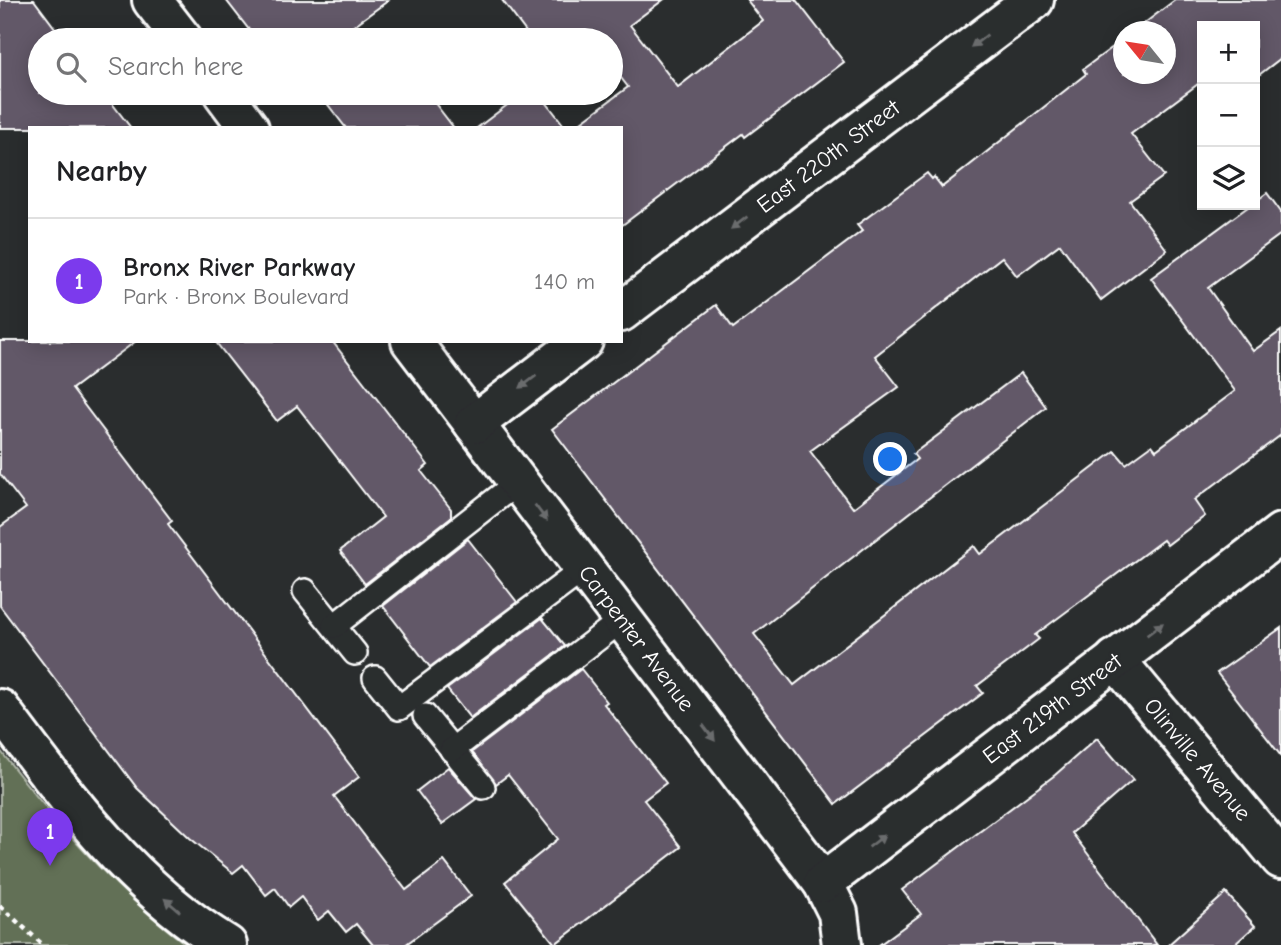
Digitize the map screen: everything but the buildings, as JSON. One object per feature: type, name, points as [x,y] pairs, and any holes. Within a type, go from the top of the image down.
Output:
[{"type":"street","points":[[152,0],[174,28]]},
{"type":"street","name":"East 220th Street","points":[[623,310],[1034,0]]},
{"type":"street","points":[[232,105],[248,126]]},
{"type":"street","name":"Carpenter Avenue","points":[[413,343],[822,883],[838,913],[842,945]]},
{"type":"street","points":[[474,424],[580,343]]},
{"type":"street","name":"East 219th Street","points":[[822,883],[1281,533]]},
{"type":"street","name":"Olinville Avenue","points":[[1115,659],[1281,859]]},
{"type":"street","points":[[0,709],[68,800],[107,843],[156,891],[188,918],[227,945]]},
{"type":"lane","points":[[334,626],[518,482]]},
{"type":"lane","points":[[375,678],[399,708],[584,569]]},
{"type":"lane","points":[[305,591],[355,653]]},
{"type":"lane","points":[[452,750],[623,619]]},
{"type":"lane","points":[[425,716],[483,787]]},
{"type":"path","points":[[0,906],[43,945]]},
{"type":"green space","points":[[0,750],[42,803],[110,878],[187,945],[0,945]]},
{"type":"place","name":"Bronx River Parkway","points":[[50,866]]}]
